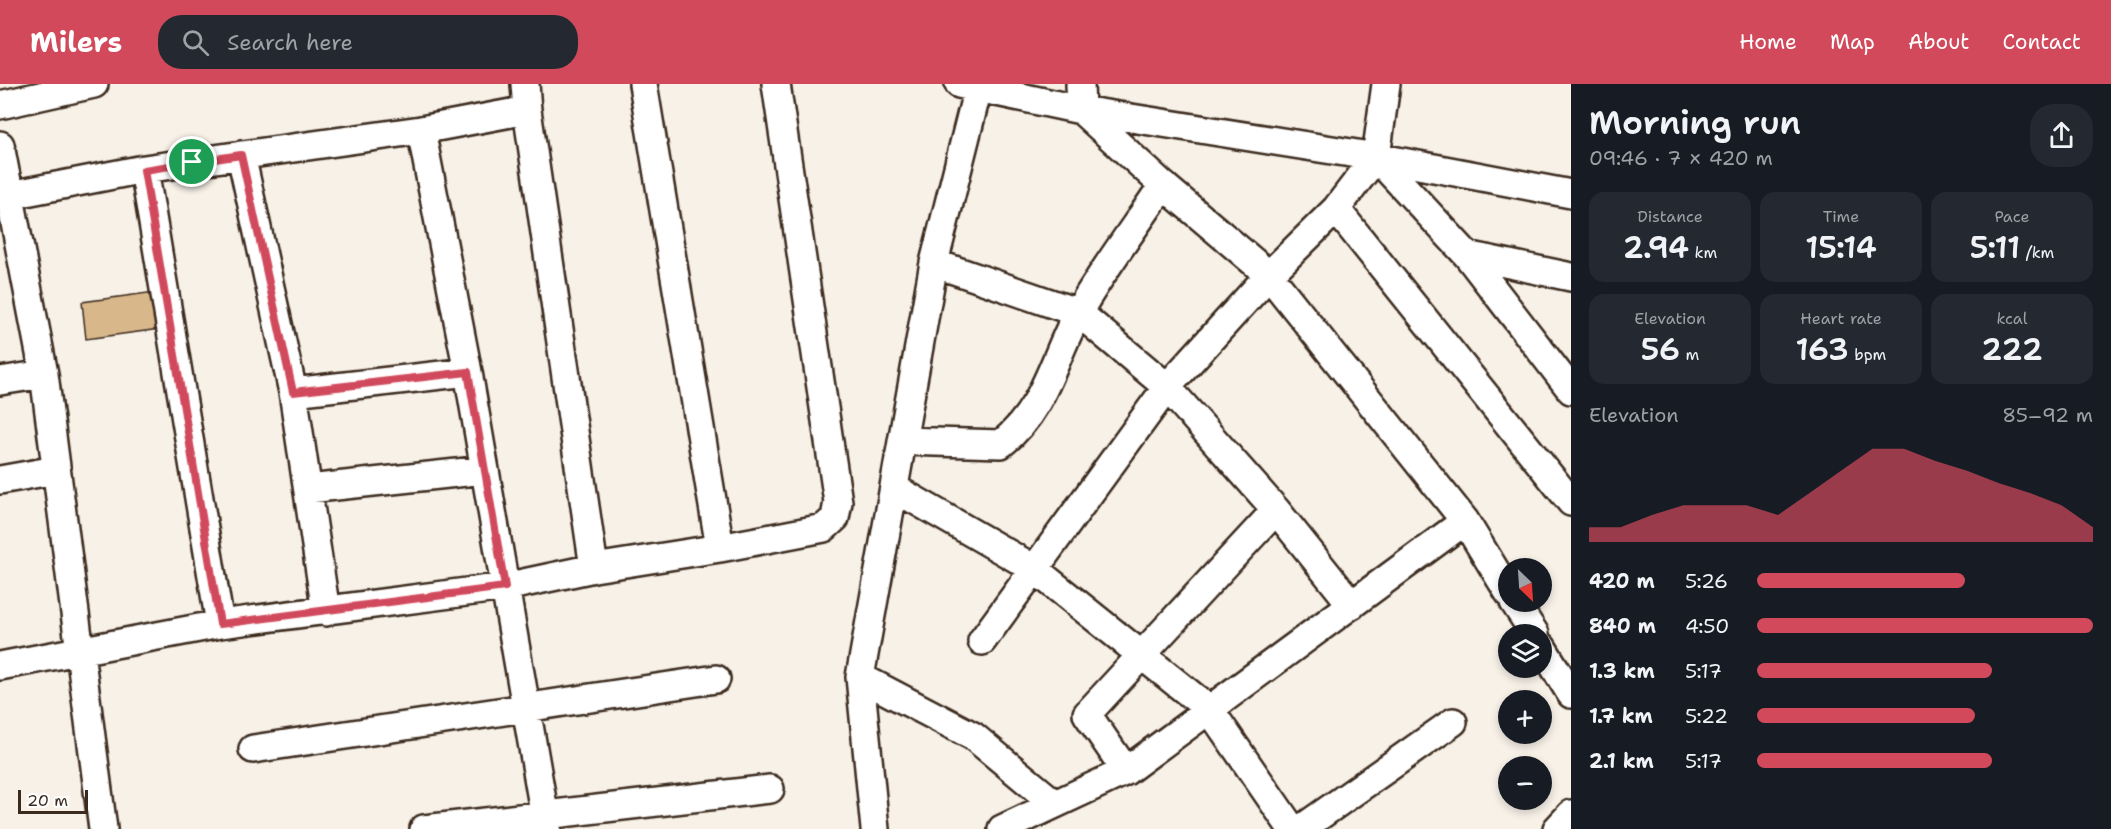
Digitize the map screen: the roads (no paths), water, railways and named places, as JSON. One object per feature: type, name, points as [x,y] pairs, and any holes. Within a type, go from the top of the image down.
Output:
[{"type":"street","points":[[0,105],[94,84]]},
{"type":"street","points":[[643,84],[720,548]]},
{"type":"street","points":[[0,666],[220,624],[505,587],[594,568],[720,548],[824,528],[835,518],[838,502],[776,84]]},
{"type":"street","points":[[982,641],[1167,387],[1269,275],[1336,209],[1376,157],[1386,84]]},
{"type":"street","points":[[875,829],[860,677],[934,263],[969,86],[1080,97],[1571,194]]},
{"type":"street","points":[[4,197],[144,170],[421,130],[526,97],[594,568]]},
{"type":"street","points":[[1080,97],[1163,184],[1269,275],[1466,521],[1498,574]]},
{"type":"street","points":[[421,130],[468,372],[545,823]]},
{"type":"street","points":[[0,145],[4,197],[44,374],[103,829]]},
{"type":"street","points":[[241,155],[293,392],[326,612]]},
{"type":"street","points":[[1376,157],[1467,255],[1571,390]]},
{"type":"street","points":[[144,170],[220,624]]},
{"type":"street","points":[[902,441],[1001,444],[1012,435],[1028,415],[1055,370],[1078,313],[1163,184]]},
{"type":"street","points":[[1336,209],[1571,502]]},
{"type":"street","points":[[1467,255],[1571,277]]},
{"type":"street","points":[[934,263],[1078,313],[1167,387],[1276,510],[1352,605]]},
{"type":"street","points":[[293,392],[468,372]]},
{"type":"street","points":[[0,381],[44,374]]},
{"type":"street","points":[[0,480],[56,470]]},
{"type":"street","points":[[308,489],[485,470]]},
{"type":"street","points":[[894,488],[1033,568],[1142,653],[1210,710],[1292,829]]},
{"type":"street","points":[[1126,771],[1087,714],[1276,510]]},
{"type":"street","points":[[1002,829],[1033,823],[1055,804],[1126,771],[1466,521]]},
{"type":"street","points":[[1552,663],[1571,694]]},
{"type":"street","points":[[860,677],[973,736],[1055,804]]},
{"type":"street","points":[[253,749],[716,679]]},
{"type":"street","points":[[1301,829],[1452,722]]},
{"type":"street","points":[[424,829],[545,823],[770,789]]},
{"type":"street","points":[[1557,829],[1571,814]]}]
